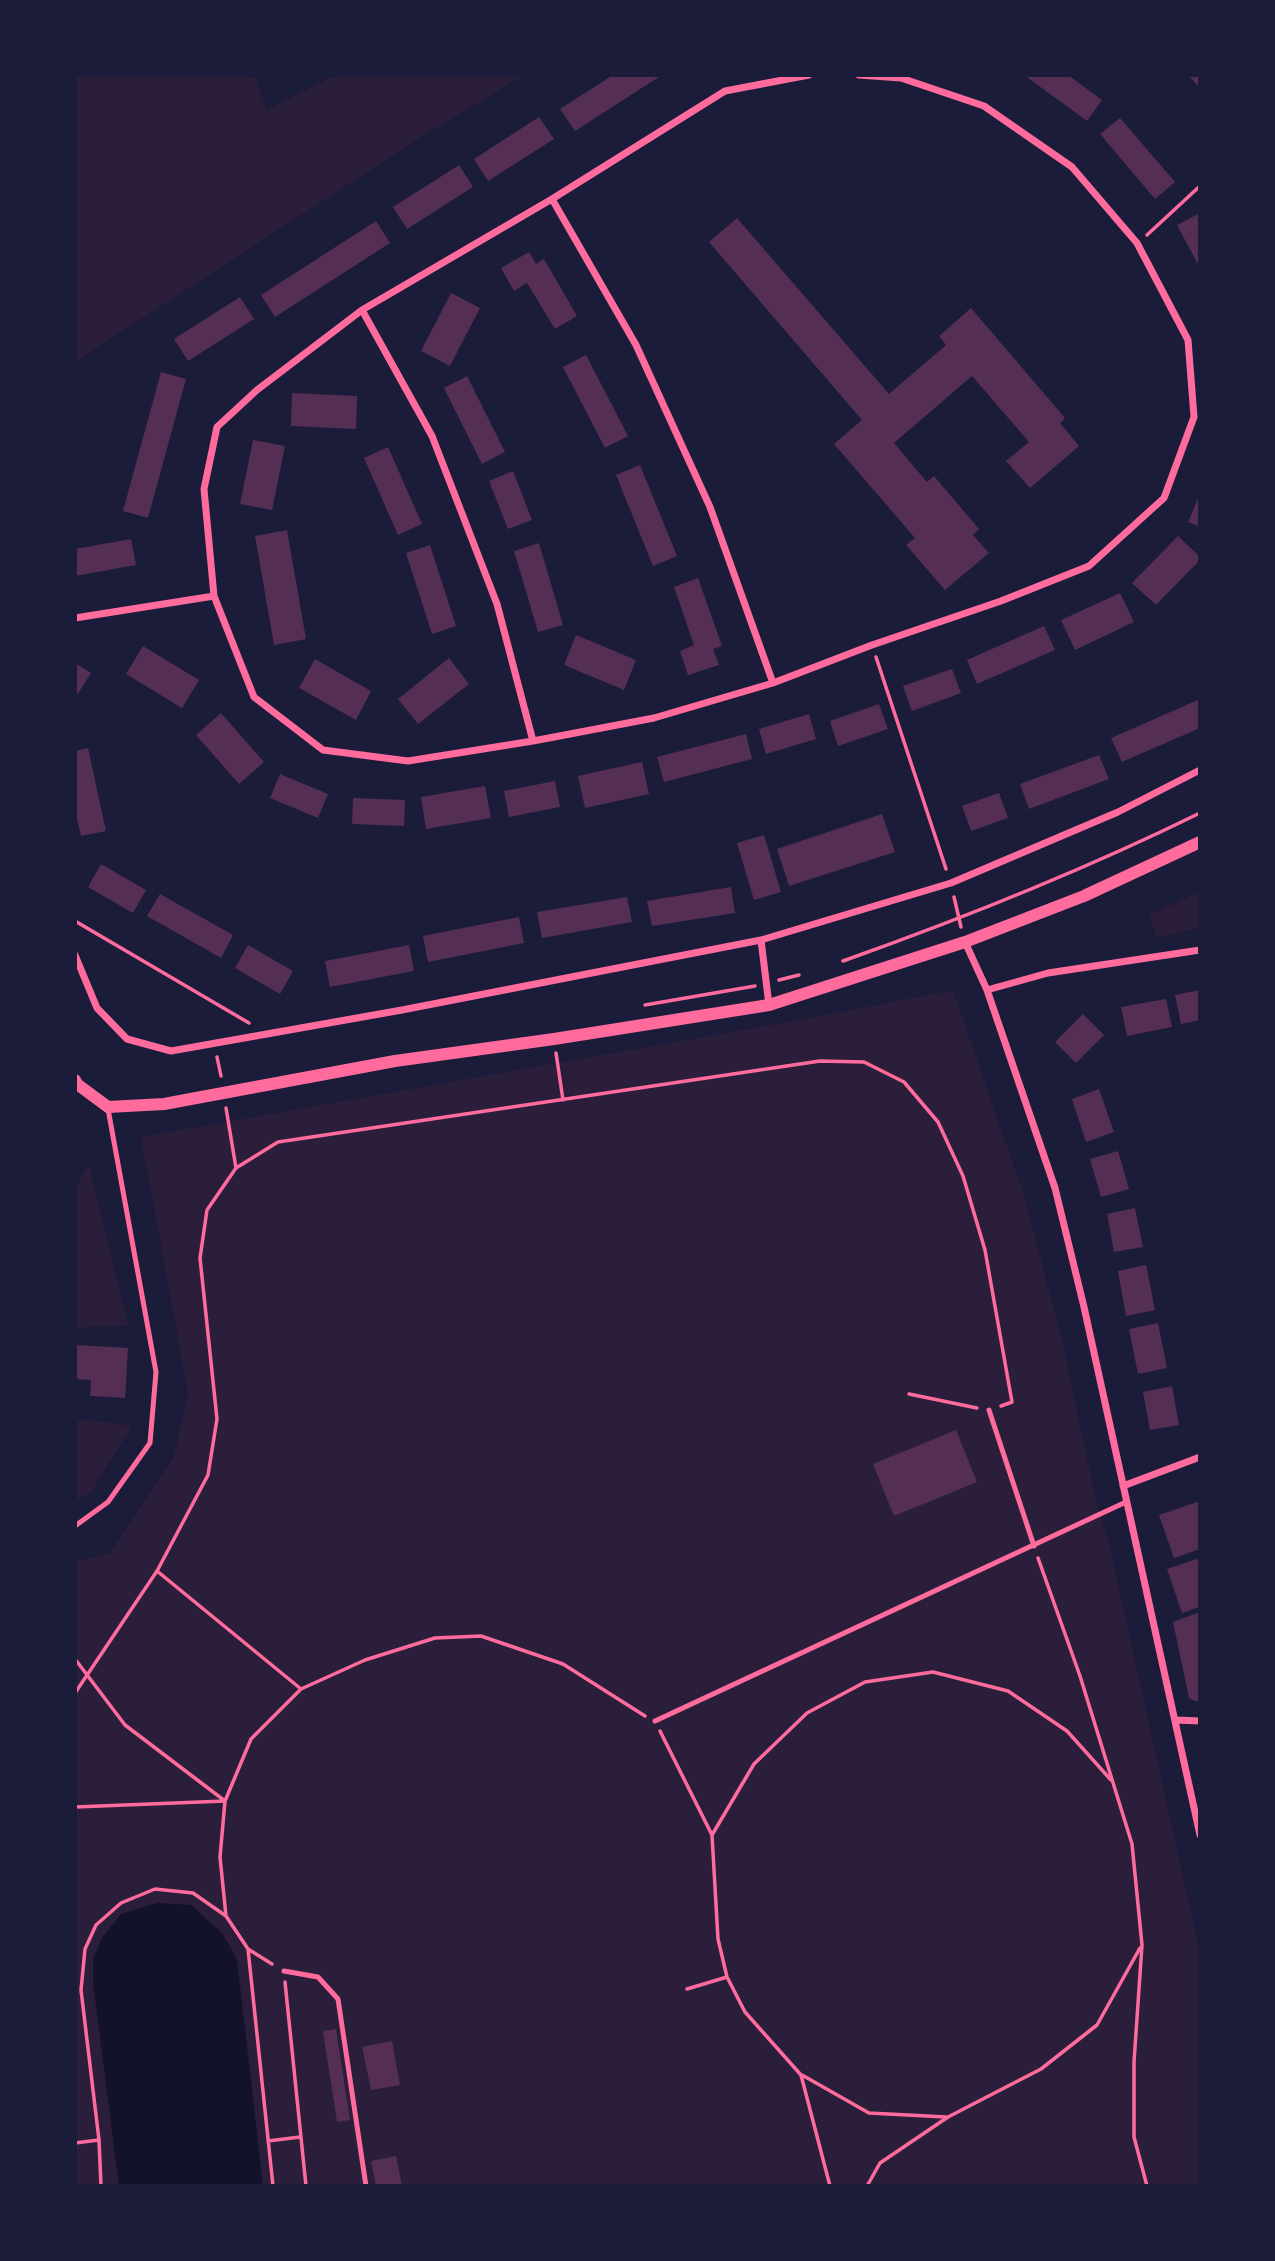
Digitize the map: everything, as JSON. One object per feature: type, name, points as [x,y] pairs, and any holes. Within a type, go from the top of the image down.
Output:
[{"type":"street","points":[[809,75],[725,91],[552,199],[362,310],[257,390],[217,427],[204,489],[214,596],[254,697],[323,750],[408,761],[654,718],[773,682],[1000,601],[1089,566],[1164,498],[1194,417],[1188,340],[1137,243],[1072,167],[984,106],[901,78],[859,75]]},
{"type":"street","points":[[552,199],[642,357],[710,507],[773,682]]},
{"type":"street","points":[[362,310],[432,436],[497,604],[533,741]]},
{"type":"street","points":[[75,618],[214,596]]},
{"type":"street","points":[[75,955],[97,1008],[127,1039],[172,1051],[761,940],[951,883],[1118,812],[1200,770]]},
{"type":"street","points":[[75,1080],[108,1107],[164,1104],[395,1061],[769,1005],[965,942],[1084,896],[1200,842]]},
{"type":"street","points":[[761,940],[769,1005]]},
{"type":"street","points":[[965,942],[987,990],[1055,1188],[1084,1307],[1200,1835]]},
{"type":"street","points":[[987,990],[1048,973],[1200,950]]},
{"type":"street","points":[[1123,1486],[1200,1457]]},
{"type":"street","points":[[1176,1720],[1200,1721]]},
{"type":"lane","points":[[75,1526],[108,1502],[150,1443],[156,1372],[108,1107]]},
{"type":"lane","points":[[989,1410],[1034,1546]]},
{"type":"lane","points":[[655,1721],[1126,1502]]},
{"type":"lane","points":[[284,1971],[318,1977],[338,1999],[366,2186]]},
{"type":"path","points":[[1137,243],[1200,186]]},
{"type":"path","points":[[872,645],[951,883],[965,942]]},
{"type":"path","points":[[833,965],[960,918],[1077,870],[1200,813]]},
{"type":"path","points":[[75,921],[268,1034]]},
{"type":"path","points":[[632,1007],[766,984],[808,973]]},
{"type":"path","points":[[554,1039],[563,1100]]},
{"type":"path","points":[[75,1693],[157,1571],[208,1475],[217,1419],[200,1258],[207,1210],[236,1168],[278,1142],[820,1061],[864,1062],[904,1082],[938,1122],[962,1175],[985,1250],[1012,1402],[989,1410],[909,1394]]},
{"type":"path","points":[[1034,1546],[1080,1676],[1132,1844],[1142,1945],[1134,2062],[1134,2137],[1147,2186]]},
{"type":"path","points":[[157,1571],[300,1689]]},
{"type":"path","points":[[226,1916],[220,1857],[225,1801],[251,1740],[300,1689],[365,1660],[435,1638],[481,1636],[563,1664],[655,1721],[712,1835],[718,1939],[727,1977],[745,2012],[801,2075],[869,2113],[948,2117]]},
{"type":"path","points":[[75,1659],[125,1724],[225,1801]]},
{"type":"path","points":[[712,1835],[754,1764],[807,1713],[865,1682],[933,1672],[1008,1691],[1067,1731],[1112,1781]]},
{"type":"path","points":[[75,1807],[225,1801]]},
{"type":"path","points":[[102,2186],[81,1990],[85,1949],[96,1925],[121,1903],[155,1889],[193,1892],[226,1916],[248,1949],[284,1971],[306,2186]]},
{"type":"path","points":[[867,2186],[880,2163],[948,2117],[1041,2069],[1097,2025],[1142,1945]]},
{"type":"path","points":[[248,1949],[273,2186]]},
{"type":"path","points":[[687,1989],[727,1977]]},
{"type":"path","points":[[801,2075],[830,2186]]},
{"type":"path","points":[[268,2141],[301,2137]]},
{"type":"path","points":[[75,2143],[99,2140]]},
{"type":"shaded area","points":[[75,75],[255,75],[267,110],[336,75],[524,75],[418,139],[75,362]]},
{"type":"shaded area","points":[[1200,892],[1200,928],[1157,938],[1149,915]]},
{"type":"shaded area","points":[[949,991],[954,993],[1025,1198],[1063,1345],[1097,1505],[1108,1539],[1200,1953],[1200,2186],[75,2186],[75,1561],[110,1553],[174,1456],[188,1394],[141,1137]]},
{"type":"shaded area","points":[[89,1164],[128,1325],[75,1328],[75,1188]]},
{"type":"shaded area","points":[[75,1418],[132,1426],[92,1491],[75,1501]]},
{"type":"shaded area","points":[[157,1903],[191,1905],[222,1933],[237,1959],[263,2186],[119,2186],[93,1982],[93,1959],[102,1938],[121,1914]]},
{"type":"building","points":[[613,75],[662,75],[575,131],[560,109]]},
{"type":"building","points":[[1024,75],[1068,75],[1102,100],[1087,121]]},
{"type":"building","points":[[1188,75],[1200,75],[1200,88]]},
{"type":"building","points":[[539,117],[554,139],[488,181],[474,159]]},
{"type":"building","points":[[1120,118],[1175,182],[1155,199],[1100,134]]},
{"type":"building","points":[[459,165],[473,187],[407,229],[393,207]]},
{"type":"building","points":[[1200,213],[1200,268],[1177,225]]},
{"type":"building","points":[[737,218],[889,394],[946,345],[939,336],[971,308],[1065,418],[1060,423],[1079,446],[1030,488],[1006,461],[1029,442],[972,376],[894,443],[927,482],[934,476],[979,529],[973,535],[989,553],[945,590],[906,545],[915,538],[834,444],[862,420],[709,242]]},
{"type":"building","points":[[376,221],[390,243],[275,317],[261,295]]},
{"type":"building","points":[[529,252],[536,264],[544,259],[577,316],[555,329],[527,283],[514,291],[501,268]]},
{"type":"building","points":[[451,293],[480,308],[450,366],[421,351]]},
{"type":"building","points":[[240,297],[254,319],[188,361],[174,339]]},
{"type":"building","points":[[586,355],[628,436],[605,448],[563,367]]},
{"type":"building","points":[[161,372],[186,379],[148,518],[123,511]]},
{"type":"building","points":[[467,376],[505,452],[482,464],[444,388]]},
{"type":"building","points":[[292,393],[357,396],[356,429],[291,426]]},
{"type":"building","points":[[253,440],[285,446],[272,510],[240,504]]},
{"type":"building","points":[[388,447],[422,524],[398,535],[364,458]]},
{"type":"building","points":[[640,465],[677,556],[653,566],[616,475]]},
{"type":"building","points":[[513,471],[532,520],[508,529],[489,481]]},
{"type":"building","points":[[1200,494],[1200,527],[1188,522]]},
{"type":"building","points":[[287,530],[306,639],[274,645],[255,536]]},
{"type":"building","points":[[1178,536],[1200,560],[1156,605],[1132,583]]},
{"type":"building","points":[[131,539],[136,565],[75,576],[75,549]]},
{"type":"building","points":[[539,543],[563,625],[538,632],[514,551]]},
{"type":"building","points":[[430,545],[456,626],[432,634],[406,553]]},
{"type":"building","points":[[698,578],[722,646],[713,649],[719,665],[688,675],[680,651],[694,645],[674,587]]},
{"type":"building","points":[[1120,593],[1134,622],[1075,650],[1061,620]]},
{"type":"building","points":[[1044,626],[1055,650],[977,684],[967,660]]},
{"type":"building","points":[[576,635],[636,660],[624,690],[564,665]]},
{"type":"building","points":[[143,646],[199,680],[182,708],[126,674]]},
{"type":"building","points":[[449,658],[469,684],[418,724],[398,699]]},
{"type":"building","points":[[315,659],[371,691],[356,720],[299,688]]},
{"type":"building","points":[[75,663],[91,673],[75,698]]},
{"type":"building","points":[[952,669],[961,693],[912,711],[903,686]]},
{"type":"building","points":[[1200,699],[1200,728],[1122,762],[1111,738]]},
{"type":"building","points":[[879,704],[888,729],[838,746],[830,721]]},
{"type":"building","points":[[221,713],[264,762],[239,784],[196,735]]},
{"type":"building","points":[[809,714],[816,739],[766,754],[759,729]]},
{"type":"building","points":[[746,734],[752,759],[664,782],[657,757]]},
{"type":"building","points":[[88,748],[106,831],[81,836],[75,810],[75,751]]},
{"type":"building","points":[[1099,755],[1109,779],[1029,809],[1020,784]]},
{"type":"building","points":[[642,762],[649,794],[585,808],[578,776]]},
{"type":"building","points":[[280,774],[328,794],[318,818],[270,798]]},
{"type":"building","points":[[555,781],[560,807],[509,817],[504,791]]},
{"type":"building","points":[[485,786],[491,818],[426,829],[421,797]]},
{"type":"building","points":[[999,793],[1008,818],[971,831],[962,806]]},
{"type":"building","points":[[353,798],[405,800],[404,826],[352,824]]},
{"type":"building","points":[[882,814],[895,852],[789,886],[777,849]]},
{"type":"building","points":[[764,835],[781,892],[754,900],[737,843]]},
{"type":"building","points":[[101,864],[146,890],[133,913],[88,887]]},
{"type":"building","points":[[731,887],[735,913],[652,926],[647,901]]},
{"type":"building","points":[[160,894],[233,935],[221,958],[147,916]]},
{"type":"building","points":[[627,897],[632,922],[542,938],[537,912]]},
{"type":"building","points":[[519,917],[524,943],[428,962],[423,936]]},
{"type":"building","points":[[248,945],[293,971],[280,994],[235,968]]},
{"type":"building","points":[[409,945],[414,971],[330,987],[325,961]]},
{"type":"building","points":[[1200,990],[1200,1020],[1181,1024],[1175,995]]},
{"type":"building","points":[[1166,999],[1172,1027],[1127,1036],[1121,1007]]},
{"type":"building","points":[[1083,1014],[1104,1035],[1076,1063],[1055,1042]]},
{"type":"building","points":[[1099,1089],[1114,1132],[1086,1142],[1072,1099]]},
{"type":"building","points":[[1118,1151],[1129,1189],[1101,1197],[1090,1159]]},
{"type":"building","points":[[1135,1208],[1143,1247],[1114,1252],[1107,1214]]},
{"type":"building","points":[[1146,1265],[1155,1310],[1126,1316],[1118,1271]]},
{"type":"building","points":[[1158,1323],[1167,1368],[1138,1374],[1129,1329]]},
{"type":"building","points":[[75,1345],[128,1348],[125,1398],[90,1396],[91,1380],[75,1379]]},
{"type":"building","points":[[1172,1386],[1179,1425],[1150,1430],[1143,1392]]},
{"type":"building","points":[[956,1430],[977,1482],[894,1516],[873,1464]]},
{"type":"building","points":[[1200,1501],[1200,1549],[1174,1558],[1159,1515]]},
{"type":"building","points":[[1200,1558],[1200,1607],[1182,1613],[1167,1569]]},
{"type":"building","points":[[1200,1612],[1200,1700],[1195,1701],[1189,1698],[1173,1622]]},
{"type":"building","points":[[336,2029],[350,2120],[337,2122],[323,2031]]},
{"type":"building","points":[[392,2041],[400,2085],[371,2090],[362,2047]]},
{"type":"building","points":[[396,2156],[402,2186],[376,2186],[371,2161]]}]
